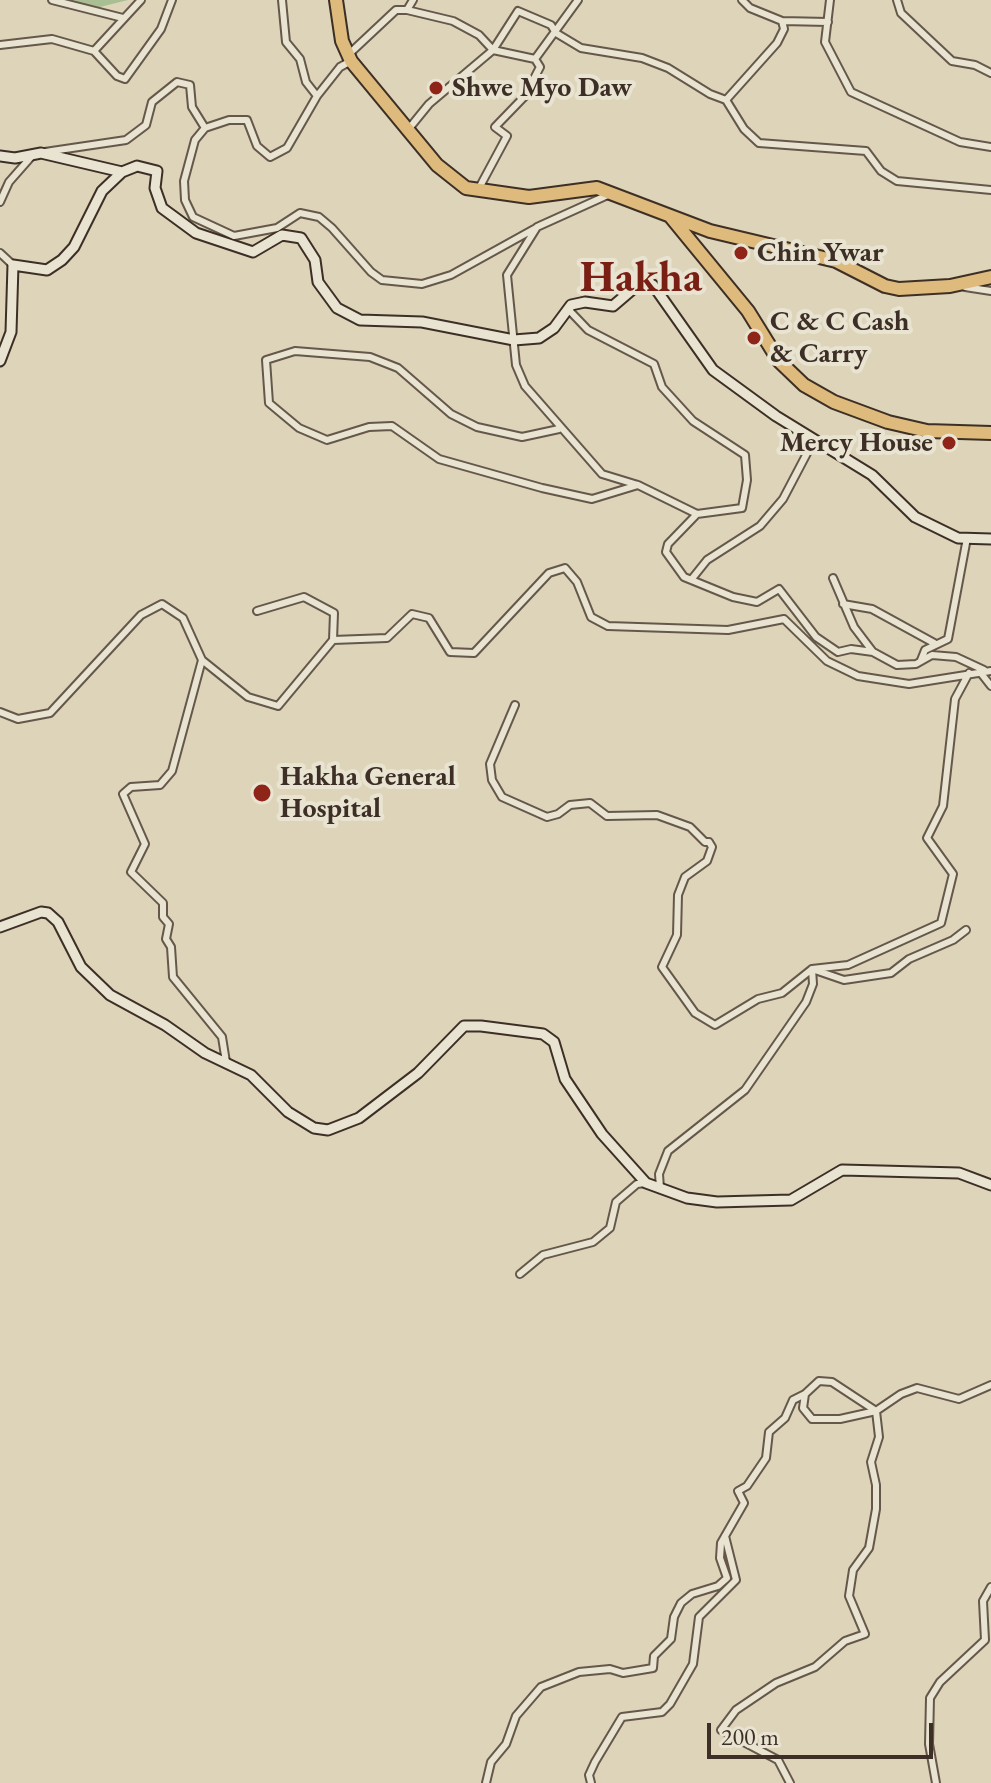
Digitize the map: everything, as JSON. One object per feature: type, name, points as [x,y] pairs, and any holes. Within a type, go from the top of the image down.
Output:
[{"type":"highway","points":[[336,0],[350,58],[407,131],[449,178],[478,191],[529,197],[590,187],[668,213],[710,231],[836,261],[885,286],[920,289],[991,277]]},
{"type":"highway","points":[[668,213],[748,311],[779,361],[804,385],[834,402],[888,422],[927,431],[989,431]]},
{"type":"street","points":[[52,0],[123,18]]},
{"type":"street","points":[[94,51],[141,0]]},
{"type":"street","points":[[0,45],[52,39],[94,51],[111,71],[125,79],[161,29],[172,0]]},
{"type":"street","points":[[282,0],[286,42],[300,59],[306,82],[317,96]]},
{"type":"street","points":[[407,10],[413,0]]},
{"type":"street","points":[[535,59],[578,0]]},
{"type":"street","points":[[742,0],[750,8],[782,21],[828,22]]},
{"type":"street","points":[[750,8],[756,0]]},
{"type":"street","points":[[830,0],[825,42],[851,92],[960,142],[991,147]]},
{"type":"street","points":[[897,0],[901,13],[952,61],[975,65],[991,73]]},
{"type":"street","points":[[478,191],[507,136],[495,127],[530,89],[540,67],[535,59],[493,50],[479,35],[453,21],[407,10],[396,10],[340,67],[317,96],[287,148],[270,157],[257,146],[247,120],[229,120],[205,128],[195,140],[184,181],[185,200],[193,217],[234,236],[277,228],[300,213],[319,217],[343,237],[371,272],[382,280],[422,284],[451,275],[537,227],[613,193]]},
{"type":"street","points":[[407,131],[429,104],[493,50],[518,11],[540,18],[556,33],[581,48],[642,58],[668,68],[710,94],[726,100],[744,129],[759,143],[866,151],[881,171],[897,181],[991,190]]},
{"type":"street","points":[[726,100],[777,43],[784,29],[782,21]]},
{"type":"street","points":[[0,156],[15,158],[126,140],[146,125],[152,102],[177,82],[190,85],[192,107],[205,128]]},
{"type":"street","points":[[0,148],[15,158]]},
{"type":"street","points":[[36,155],[122,172]]},
{"type":"street","points":[[0,202],[9,182],[36,155]]},
{"type":"street","points":[[0,253],[13,265],[47,270],[74,247],[102,191],[122,172],[137,166],[157,171],[155,188],[162,208],[196,233],[253,252],[282,235],[301,238],[315,260],[318,282],[337,308],[360,320],[422,322],[514,340],[539,338],[554,328],[571,305],[585,302],[613,306],[634,288],[653,285],[713,370],[814,440],[872,475],[915,517],[958,538],[991,539]]},
{"type":"street","points":[[537,227],[507,275],[516,365],[525,386],[547,407],[559,429],[602,474],[638,485],[697,514],[742,508],[747,480],[745,455],[693,421],[662,387],[654,364],[588,330],[568,309]]},
{"type":"street","points":[[0,361],[11,332],[13,265]]},
{"type":"street","points":[[950,286],[991,291]]},
{"type":"street","points":[[559,429],[522,437],[477,427],[451,414],[398,368],[370,357],[295,351],[266,360],[269,403],[299,428],[327,440],[369,427],[392,426],[439,459],[542,488],[592,499],[638,485]]},
{"type":"street","points":[[691,580],[707,560],[760,526],[783,499],[814,440]]},
{"type":"street","points":[[697,514],[673,536],[666,552],[684,577],[733,597],[757,602],[779,589],[826,647],[838,652],[851,649],[873,652],[897,665],[920,661],[932,655],[956,657],[986,671],[991,686]]},
{"type":"street","points":[[920,661],[925,650],[934,643],[948,639],[967,538]]},
{"type":"street","points":[[333,640],[387,638],[412,614],[429,618],[450,652],[474,653],[549,573],[565,568],[577,582],[591,617],[608,626],[728,630],[784,619],[827,661],[858,676],[909,684],[986,671]]},
{"type":"street","points":[[833,578],[843,604],[873,652]]},
{"type":"street","points":[[0,712],[18,719],[50,713],[141,615],[162,604],[183,618],[202,660],[248,697],[278,706],[333,640],[334,613],[304,597],[257,611]]},
{"type":"street","points":[[843,604],[872,609],[934,643]]},
{"type":"street","points":[[202,660],[172,771],[160,785],[131,787],[123,794],[145,844],[131,872],[163,903],[163,917],[169,924],[166,939],[171,947],[173,977],[222,1037],[227,1066]]},
{"type":"street","points":[[515,705],[490,764],[492,780],[502,797],[547,817],[558,814],[570,805],[590,803],[607,816],[657,815],[690,827],[705,842],[709,842],[712,847],[707,861],[685,877],[678,895],[677,935],[662,967],[695,1013],[715,1025],[758,999],[782,993],[812,969],[848,965],[941,923],[953,874],[927,838],[943,806],[955,699],[969,673]]},
{"type":"street","points":[[3,928],[41,912],[48,913],[58,922],[71,951],[94,981],[227,1066],[251,1075],[301,1122],[328,1130],[359,1118],[418,1073],[464,1026],[543,1034],[554,1042],[565,1079],[589,1114],[646,1183]]},
{"type":"street","points":[[812,969],[844,980],[891,973],[909,959],[953,940],[966,930]]},
{"type":"street","points":[[660,1188],[659,1174],[668,1151],[693,1128],[745,1090],[766,1054],[806,1002],[813,984],[812,969]]},
{"type":"street","points":[[520,1274],[530,1262],[543,1255],[593,1242],[610,1228],[616,1202],[637,1184],[646,1183],[687,1198],[717,1202],[791,1200],[842,1170],[959,1173],[991,1185]]},
{"type":"street","points":[[486,1783],[491,1762],[506,1744],[516,1716],[541,1687],[579,1672],[610,1669],[632,1673],[653,1668],[654,1656],[671,1639],[681,1603],[692,1594],[718,1586],[727,1578],[720,1558],[725,1536],[744,1503],[738,1491],[747,1486],[766,1458],[769,1432],[785,1418],[793,1400],[819,1381],[832,1382],[876,1411]]},
{"type":"street","points":[[805,1394],[803,1408],[812,1419],[840,1419],[876,1411],[901,1394],[917,1388],[959,1399],[991,1385]]},
{"type":"street","points":[[790,1783],[778,1760],[721,1730],[736,1710],[776,1683],[815,1667],[845,1641],[865,1634],[849,1596],[853,1570],[869,1548],[876,1509],[876,1485],[871,1462],[879,1437],[876,1411]]},
{"type":"street","points":[[591,1783],[589,1775],[595,1762],[622,1717],[662,1712],[693,1664],[699,1617],[736,1580],[725,1536]]},
{"type":"street","points":[[936,1783],[929,1744],[930,1698],[940,1682],[985,1640],[983,1601],[991,1587]]},
{"type":"green space","points":[[73,0],[128,0],[96,8]]},
{"type":"place","name":"Shwe Myo Daw","points":[[436,88]]},
{"type":"place","name":"Chin Ywar","points":[[741,253]]},
{"type":"place","name":"C & C Cash & Carry","points":[[754,338]]},
{"type":"place","name":"Mercy House","points":[[949,443]]},
{"type":"place","name":"Hakha General Hospital","points":[[262,793]]},
{"type":"district","name":"Hakha","points":[[641,279]]}]
